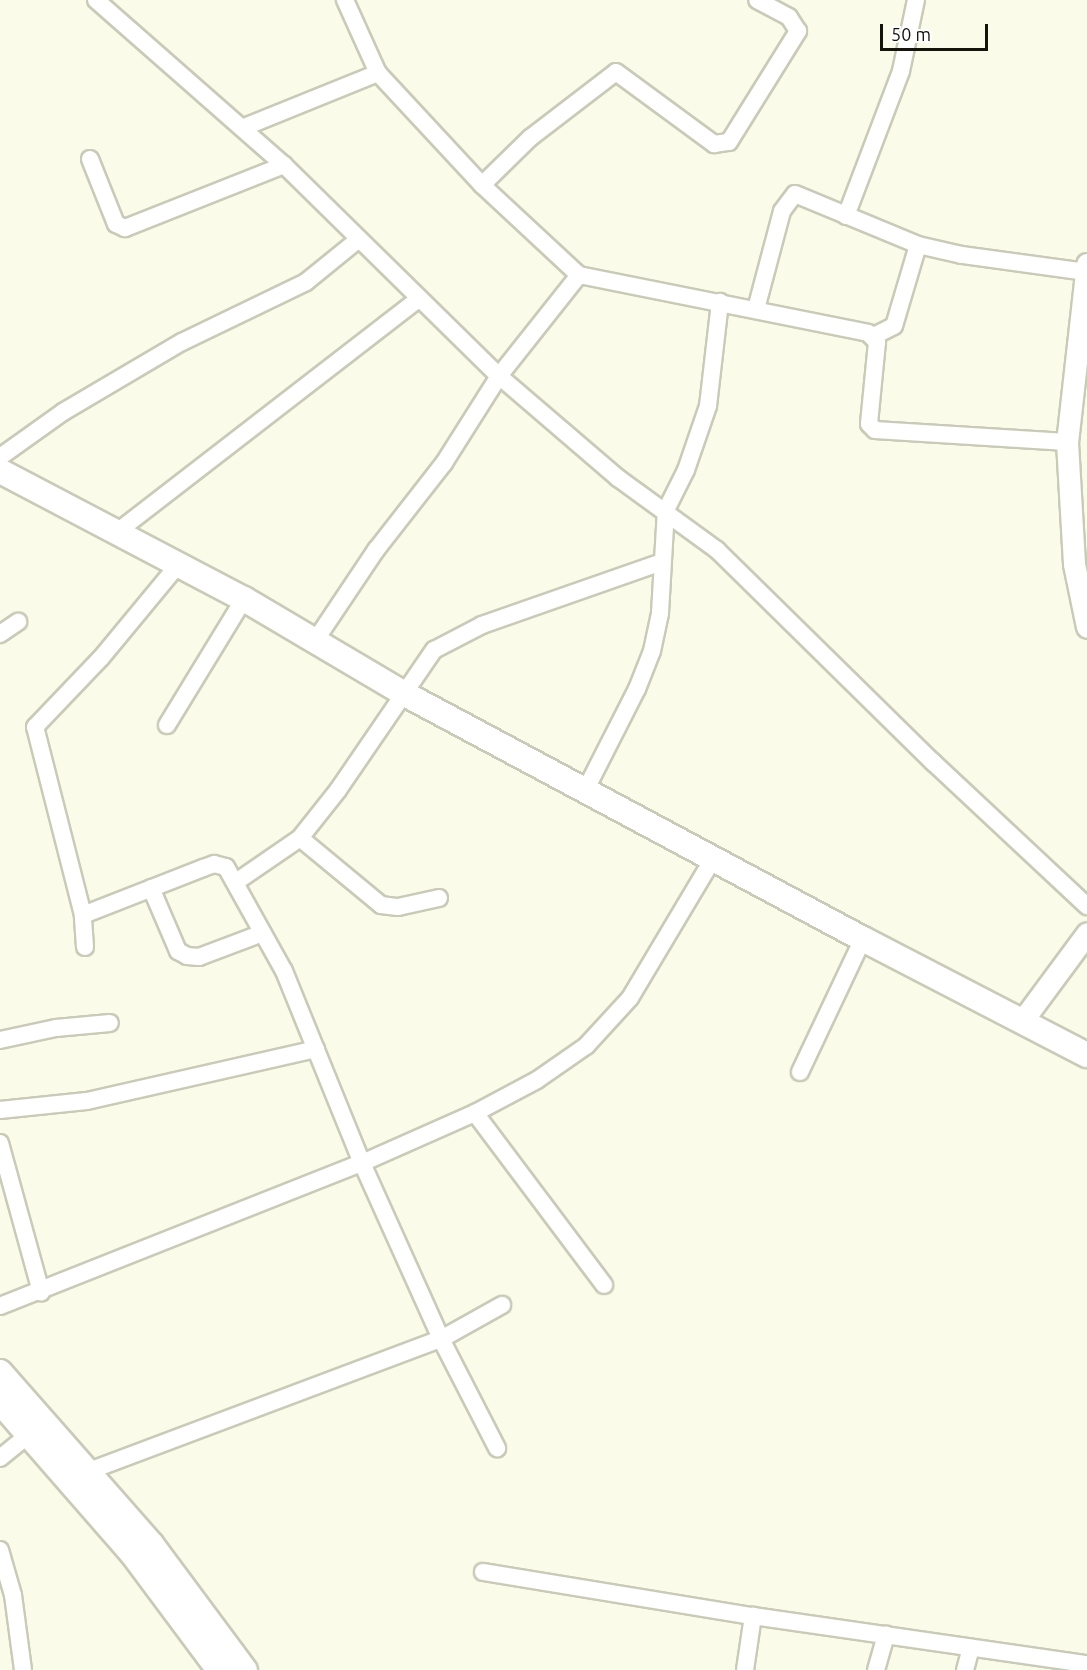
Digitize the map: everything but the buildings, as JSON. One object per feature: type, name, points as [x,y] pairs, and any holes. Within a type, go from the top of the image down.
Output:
[{"type":"main road","points":[[0,471],[244,599],[403,693],[586,789],[862,939],[1087,1055]]},
{"type":"main road","points":[[0,1372],[152,1545],[245,1670]]},
{"type":"main road","points":[[0,1402],[131,1552],[219,1670]]},
{"type":"street","points":[[96,0],[284,165],[498,376],[618,478],[666,510],[755,585],[933,762],[1087,906]]},
{"type":"street","points":[[345,0],[378,73],[482,185],[579,275],[756,309],[874,336],[894,326],[918,245]]},
{"type":"street","points":[[482,185],[530,138],[616,72],[714,144],[729,142],[798,31],[789,17],[757,0]]},
{"type":"street","points":[[846,216],[901,71],[916,0]]},
{"type":"street","points":[[242,128],[378,73]]},
{"type":"street","points":[[90,159],[116,224],[125,228],[284,165]]},
{"type":"street","points":[[756,309],[787,201],[795,194],[918,245],[963,255],[1086,268],[1067,442],[1074,564],[1087,627]]},
{"type":"street","points":[[0,457],[63,412],[182,342],[306,282],[358,239]]},
{"type":"street","points":[[315,641],[376,550],[444,463],[498,376],[579,275]]},
{"type":"street","points":[[117,532],[418,299]]},
{"type":"street","points":[[586,789],[637,689],[652,651],[660,613],[666,510],[686,470],[708,405],[720,302]]},
{"type":"street","points":[[874,336],[877,342],[869,424],[875,430],[1067,442]]},
{"type":"street","points":[[236,882],[300,838],[338,790],[434,650],[452,638],[662,562]]},
{"type":"street","points":[[85,947],[83,915],[35,727],[101,658],[178,564]]},
{"type":"street","points":[[167,725],[244,599]]},
{"type":"street","points":[[0,634],[18,622]]},
{"type":"street","points":[[300,838],[381,905],[398,907],[439,898]]},
{"type":"street","points":[[0,1306],[41,1292],[362,1163],[475,1113],[537,1080],[586,1046],[630,998],[713,859]]},
{"type":"street","points":[[83,915],[214,864],[226,867],[263,933],[316,1049],[362,1163],[441,1339],[497,1448]]},
{"type":"street","points":[[151,888],[177,951],[187,956],[199,957],[263,933]]},
{"type":"street","points":[[1022,1021],[1087,933]]},
{"type":"street","points":[[800,1072],[862,939]]},
{"type":"street","points":[[0,1040],[56,1028],[110,1023]]},
{"type":"street","points":[[0,1110],[87,1101],[316,1049]]},
{"type":"street","points":[[475,1113],[604,1285]]},
{"type":"street","points":[[0,1143],[5,1180],[41,1292]]},
{"type":"street","points":[[89,1471],[441,1339],[502,1305]]},
{"type":"street","points":[[0,1458],[30,1434]]},
{"type":"street","points":[[0,1550],[14,1595],[23,1670]]},
{"type":"street","points":[[483,1572],[753,1616],[971,1648],[1046,1665],[1087,1664]]},
{"type":"street","points":[[745,1670],[753,1616]]},
{"type":"street","points":[[876,1670],[886,1634]]},
{"type":"street","points":[[965,1670],[971,1648]]}]
